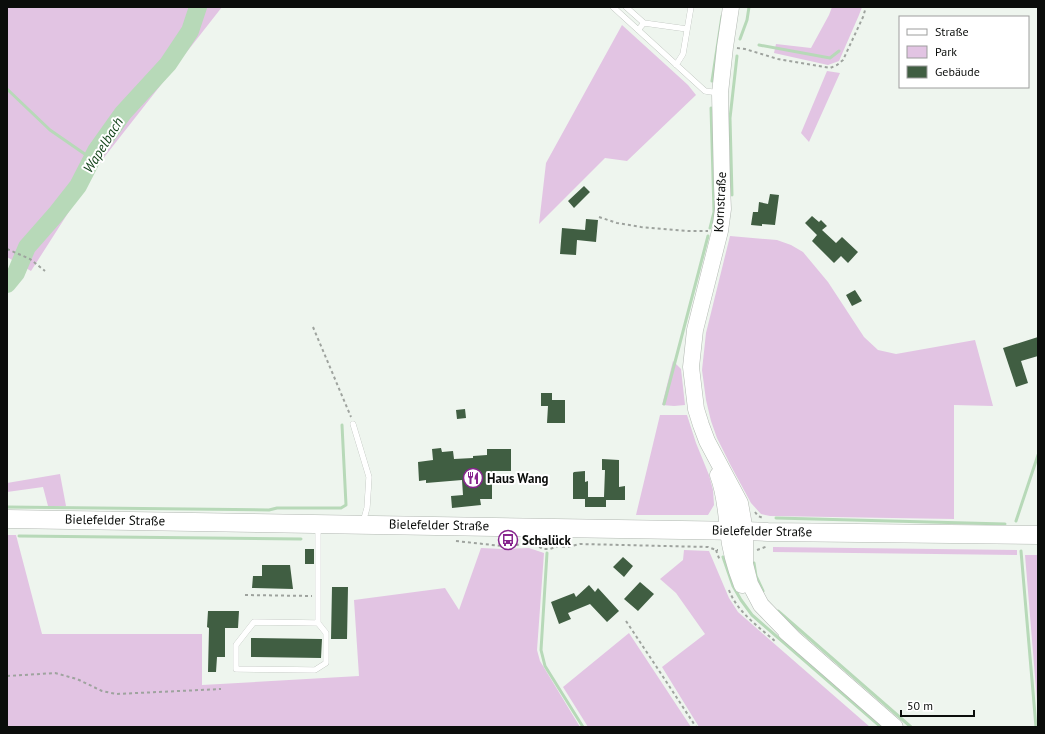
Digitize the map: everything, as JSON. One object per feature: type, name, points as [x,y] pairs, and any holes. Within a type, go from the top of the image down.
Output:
[{"type":"main road","name":"Bielefelder Straße","points":[[7,519],[1038,535]]},
{"type":"street","name":"Kornstraße","points":[[731,7],[720,93],[722,186],[720,231],[695,330],[691,367],[700,409],[701,425],[726,505],[736,531],[731,550],[743,588],[757,608],[895,727]]},
{"type":"lane","points":[[613,7],[705,91],[720,93]]},
{"type":"lane","points":[[626,7],[644,23],[687,29]]},
{"type":"lane","points":[[676,65],[683,54],[692,7]]},
{"type":"lane","points":[[638,30],[644,23]]},
{"type":"lane","points":[[353,424],[369,477],[367,508],[363,524]]},
{"type":"lane","points":[[318,523],[318,623],[326,633],[326,663],[315,670],[236,669],[236,645],[254,622],[318,623]]},
{"type":"path","points":[[725,47],[745,49],[778,59],[830,68],[843,60],[863,17],[866,7]]},
{"type":"path","points":[[598,217],[617,223],[641,227],[688,231],[720,231]]},
{"type":"path","points":[[7,249],[30,259],[45,270]]},
{"type":"path","points":[[313,327],[353,424]]},
{"type":"path","points":[[751,508],[758,516],[767,519],[768,532]]},
{"type":"path","points":[[245,595],[318,596]]},
{"type":"path","points":[[626,622],[696,727]]},
{"type":"path","points":[[7,676],[55,673],[77,679],[102,691],[116,694],[221,689]]},
{"type":"green space","points":[[7,7],[222,7],[102,160],[31,271],[7,257]]},
{"type":"green space","points":[[832,7],[862,7],[839,61],[828,65],[774,53],[776,44],[811,48]]},
{"type":"green space","points":[[622,25],[688,85],[696,95],[627,161],[605,158],[539,224],[546,163]]},
{"type":"green space","points":[[827,71],[840,73],[809,142],[801,133]]},
{"type":"green space","points":[[730,236],[777,240],[791,245],[803,252],[828,282],[864,337],[878,350],[896,354],[975,340],[993,406],[954,405],[954,519],[770,516],[761,514],[751,503],[717,438],[706,400],[702,370],[706,333]]},
{"type":"green space","points":[[673,361],[681,369],[685,405],[662,405]]},
{"type":"green space","points":[[660,415],[687,415],[713,490],[714,505],[708,515],[636,515]]},
{"type":"green space","points":[[60,474],[66,506],[48,506],[43,487],[7,492],[7,483]]},
{"type":"green space","points":[[7,535],[16,535],[42,634],[202,634],[202,685],[359,676],[354,600],[445,588],[459,610],[481,548],[529,548],[544,553],[537,650],[540,661],[580,727],[7,727]]},
{"type":"green space","points":[[773,547],[1017,550],[1017,555],[773,552]]},
{"type":"green space","points":[[684,550],[709,551],[729,598],[738,612],[870,727],[699,727],[662,667],[705,634],[676,593],[660,579],[683,560]]},
{"type":"green space","points":[[1025,555],[1038,555],[1038,713]]},
{"type":"green space","points":[[629,633],[691,727],[588,727],[563,687]]},
{"type":"building","points":[[584,186],[590,192],[574,208],[568,201]]},
{"type":"building","points":[[770,194],[779,195],[775,225],[751,225],[753,212],[758,212],[759,202],[768,204]]},
{"type":"building","points":[[812,216],[819,222],[821,220],[827,226],[822,230],[836,243],[842,237],[858,252],[848,263],[841,256],[834,263],[812,241],[817,235],[805,223]]},
{"type":"building","points":[[586,219],[598,220],[596,242],[577,240],[576,255],[560,254],[562,228],[585,230]]},
{"type":"building","points":[[855,290],[862,301],[852,306],[846,295]]},
{"type":"building","points":[[1038,337],[1038,356],[1021,361],[1028,383],[1016,387],[1003,348]]},
{"type":"building","points":[[541,393],[552,393],[552,400],[565,400],[565,423],[547,423],[548,406],[541,406]]},
{"type":"building","points":[[465,409],[466,418],[457,419],[456,410]]},
{"type":"building","name":"Haus Wang","points":[[441,448],[442,452],[453,451],[454,459],[473,458],[473,456],[487,455],[487,449],[511,449],[511,471],[495,471],[492,475],[492,499],[480,499],[481,505],[452,508],[451,496],[463,495],[462,480],[426,483],[426,480],[419,481],[418,462],[433,460],[432,449]]},
{"type":"building","points":[[602,459],[619,460],[619,487],[625,486],[625,500],[606,500],[606,507],[585,507],[585,499],[573,499],[573,473],[585,471],[585,482],[588,481],[588,497],[604,497],[605,470],[602,470]]},
{"type":"building","points":[[305,549],[314,549],[314,564],[305,564]]},
{"type":"building","points":[[623,557],[633,566],[624,577],[613,567]]},
{"type":"building","points":[[262,565],[290,565],[293,589],[252,588],[253,576],[262,576]]},
{"type":"building","points":[[640,582],[654,594],[638,611],[624,599]]},
{"type":"building","points":[[589,585],[595,592],[598,588],[619,611],[607,622],[590,604],[568,613],[571,619],[559,624],[551,602],[574,593],[576,597]]},
{"type":"building","points":[[332,587],[348,587],[347,639],[331,639]]},
{"type":"building","points":[[208,611],[239,611],[238,628],[225,628],[225,657],[217,657],[216,672],[208,672]]},
{"type":"building","points":[[251,638],[322,639],[321,658],[251,657]]},
{"type":"waterway","name":"Wapelbach","points":[[7,284],[16,273],[27,247],[78,186],[96,151],[123,113],[168,64],[190,31],[198,7]]},
{"type":"waterway","points":[[740,39],[747,20],[749,7]]},
{"type":"waterway","points":[[712,81],[722,16]]},
{"type":"waterway","points":[[759,45],[830,58],[839,51]]},
{"type":"waterway","points":[[732,195],[730,118],[737,56]]},
{"type":"waterway","points":[[7,89],[50,130],[92,159]]},
{"type":"waterway","points":[[710,228],[714,212],[711,108]]},
{"type":"waterway","points":[[664,404],[708,236]]},
{"type":"waterway","points":[[7,507],[269,510],[277,508],[341,508],[346,505],[342,425]]},
{"type":"waterway","points":[[1016,521],[1038,455]]},
{"type":"waterway","points":[[776,518],[1005,524]]},
{"type":"waterway","points":[[19,536],[301,539]]},
{"type":"waterway","points":[[546,537],[547,544]]},
{"type":"waterway","points":[[1021,551],[1036,727]]},
{"type":"waterway","points":[[547,553],[541,650],[545,666],[583,727]]},
{"type":"waterway","points":[[723,557],[733,586],[752,615],[881,727]]},
{"type":"waterway","points":[[754,563],[756,576],[763,591]]},
{"type":"waterway","points":[[778,611],[911,727]]},
{"type":"place","name":"Haus Wang","points":[[473,478]]},
{"type":"place","name":"Schalück","points":[[508,540]]}]
